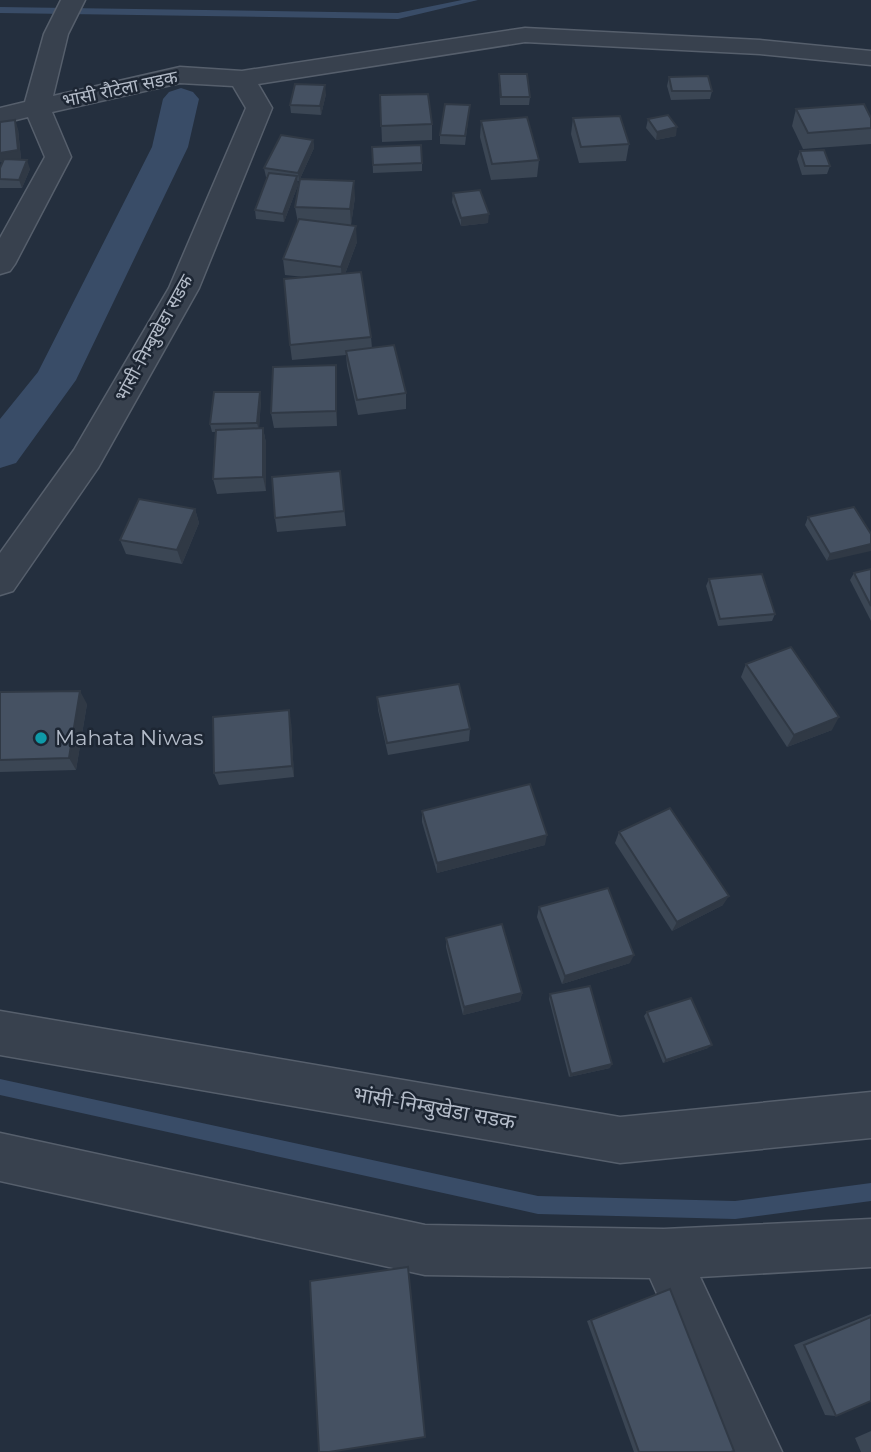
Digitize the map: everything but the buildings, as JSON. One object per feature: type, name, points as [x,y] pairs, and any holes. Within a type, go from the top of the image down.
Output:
[{"type":"street","points":[[0,264],[58,157],[37,107],[56,34],[73,0]]},
{"type":"street","name":"भांसी रौटेला सडक","points":[[0,116],[180,75],[242,79],[525,35],[760,47],[871,58]]},
{"type":"street","name":"भांसी-निम्बुखेडा सडक","points":[[0,581],[86,459],[184,288],[259,108],[242,79]]},
{"type":"street","name":"भांसी-निम्बुखेडा सडक","points":[[0,1032],[621,1140],[871,1115]]},
{"type":"street","points":[[0,1157],[425,1250],[664,1254],[871,1242]]},
{"type":"street","points":[[664,1254],[755,1452]]},
{"type":"waterway","points":[[0,10],[398,16],[474,0]]},
{"type":"waterway","points":[[0,451],[55,380],[170,147],[181,99]]},
{"type":"waterway","points":[[0,1087],[538,1205],[735,1210],[871,1192]]},
{"type":"place","name":"Mahata Niwas","points":[[41,738]]}]
